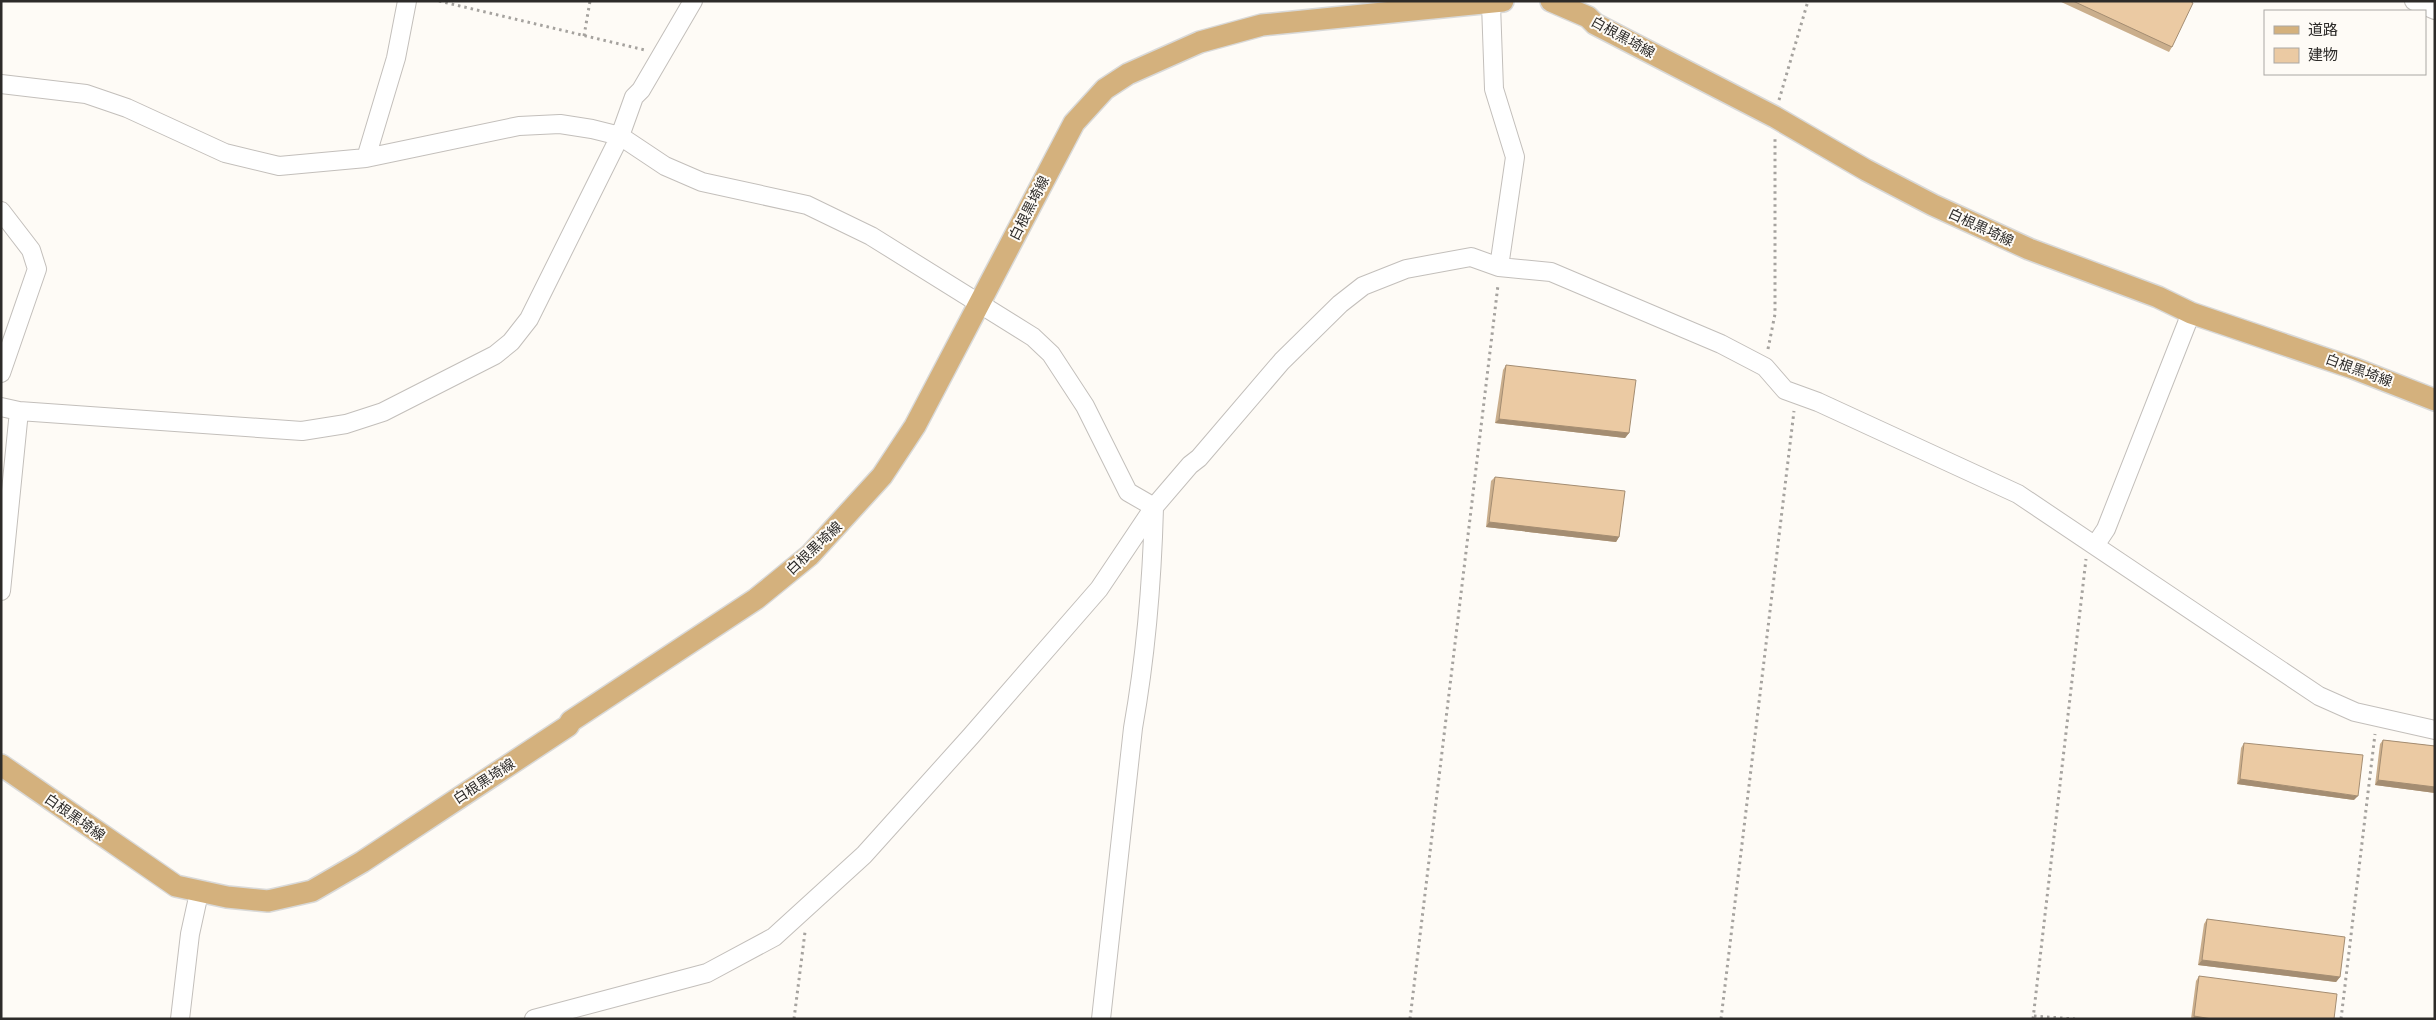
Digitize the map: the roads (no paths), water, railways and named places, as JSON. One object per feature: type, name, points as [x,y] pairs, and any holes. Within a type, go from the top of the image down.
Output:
[{"type":"main road","name":"白根黒埼線","points":[[1551,1],[1588,17],[1595,24],[1776,117],[1858,165],[1933,205],[2029,249],[2158,297],[2191,313],[2353,368],[2435,400]]},
{"type":"main road","name":"白根黒埼線","points":[[1,765],[161,878],[176,886],[200,893],[268,901],[312,891],[362,862],[756,599],[810,555],[882,476],[915,426],[1074,124],[1105,89],[1128,74],[1200,42],[1262,24],[1497,2]]},
{"type":"street","points":[[366,158],[396,58],[407,1]]},
{"type":"street","points":[[1,407],[19,411],[302,431],[346,424],[383,412],[495,355],[511,342],[529,319],[620,136],[634,97],[641,90],[693,1]]},
{"type":"street","points":[[2414,1],[2435,10]]},
{"type":"street","points":[[1497,2],[1494,89],[1515,157],[1499,267]]},
{"type":"street","points":[[1,84],[86,94],[127,108],[225,153],[279,166],[366,158],[519,126],[560,124],[620,136],[665,166],[702,182],[807,205],[871,236],[1033,337],[1051,354],[1085,406],[1128,492],[1154,508]]},
{"type":"street","points":[[1,211],[31,250],[37,269],[1,373]]},
{"type":"street","points":[[534,1019],[707,973],[774,937],[864,855],[1093,596],[1154,508],[1282,361],[1340,304],[1363,286],[1406,268],[1471,257],[1499,267],[1551,272],[1721,344],[1732,352],[1765,367],[1785,390],[1796,393],[2018,494],[2096,544],[2319,696],[2354,712],[2435,730]]},
{"type":"street","points":[[2096,544],[2106,529],[2191,313]]},
{"type":"street","points":[[1,591],[19,411]]},
{"type":"street","points":[[1101,1019],[1133,728],[1142,681],[1152,570],[1154,508]]},
{"type":"street","points":[[180,1019],[190,934],[200,893]]}]
